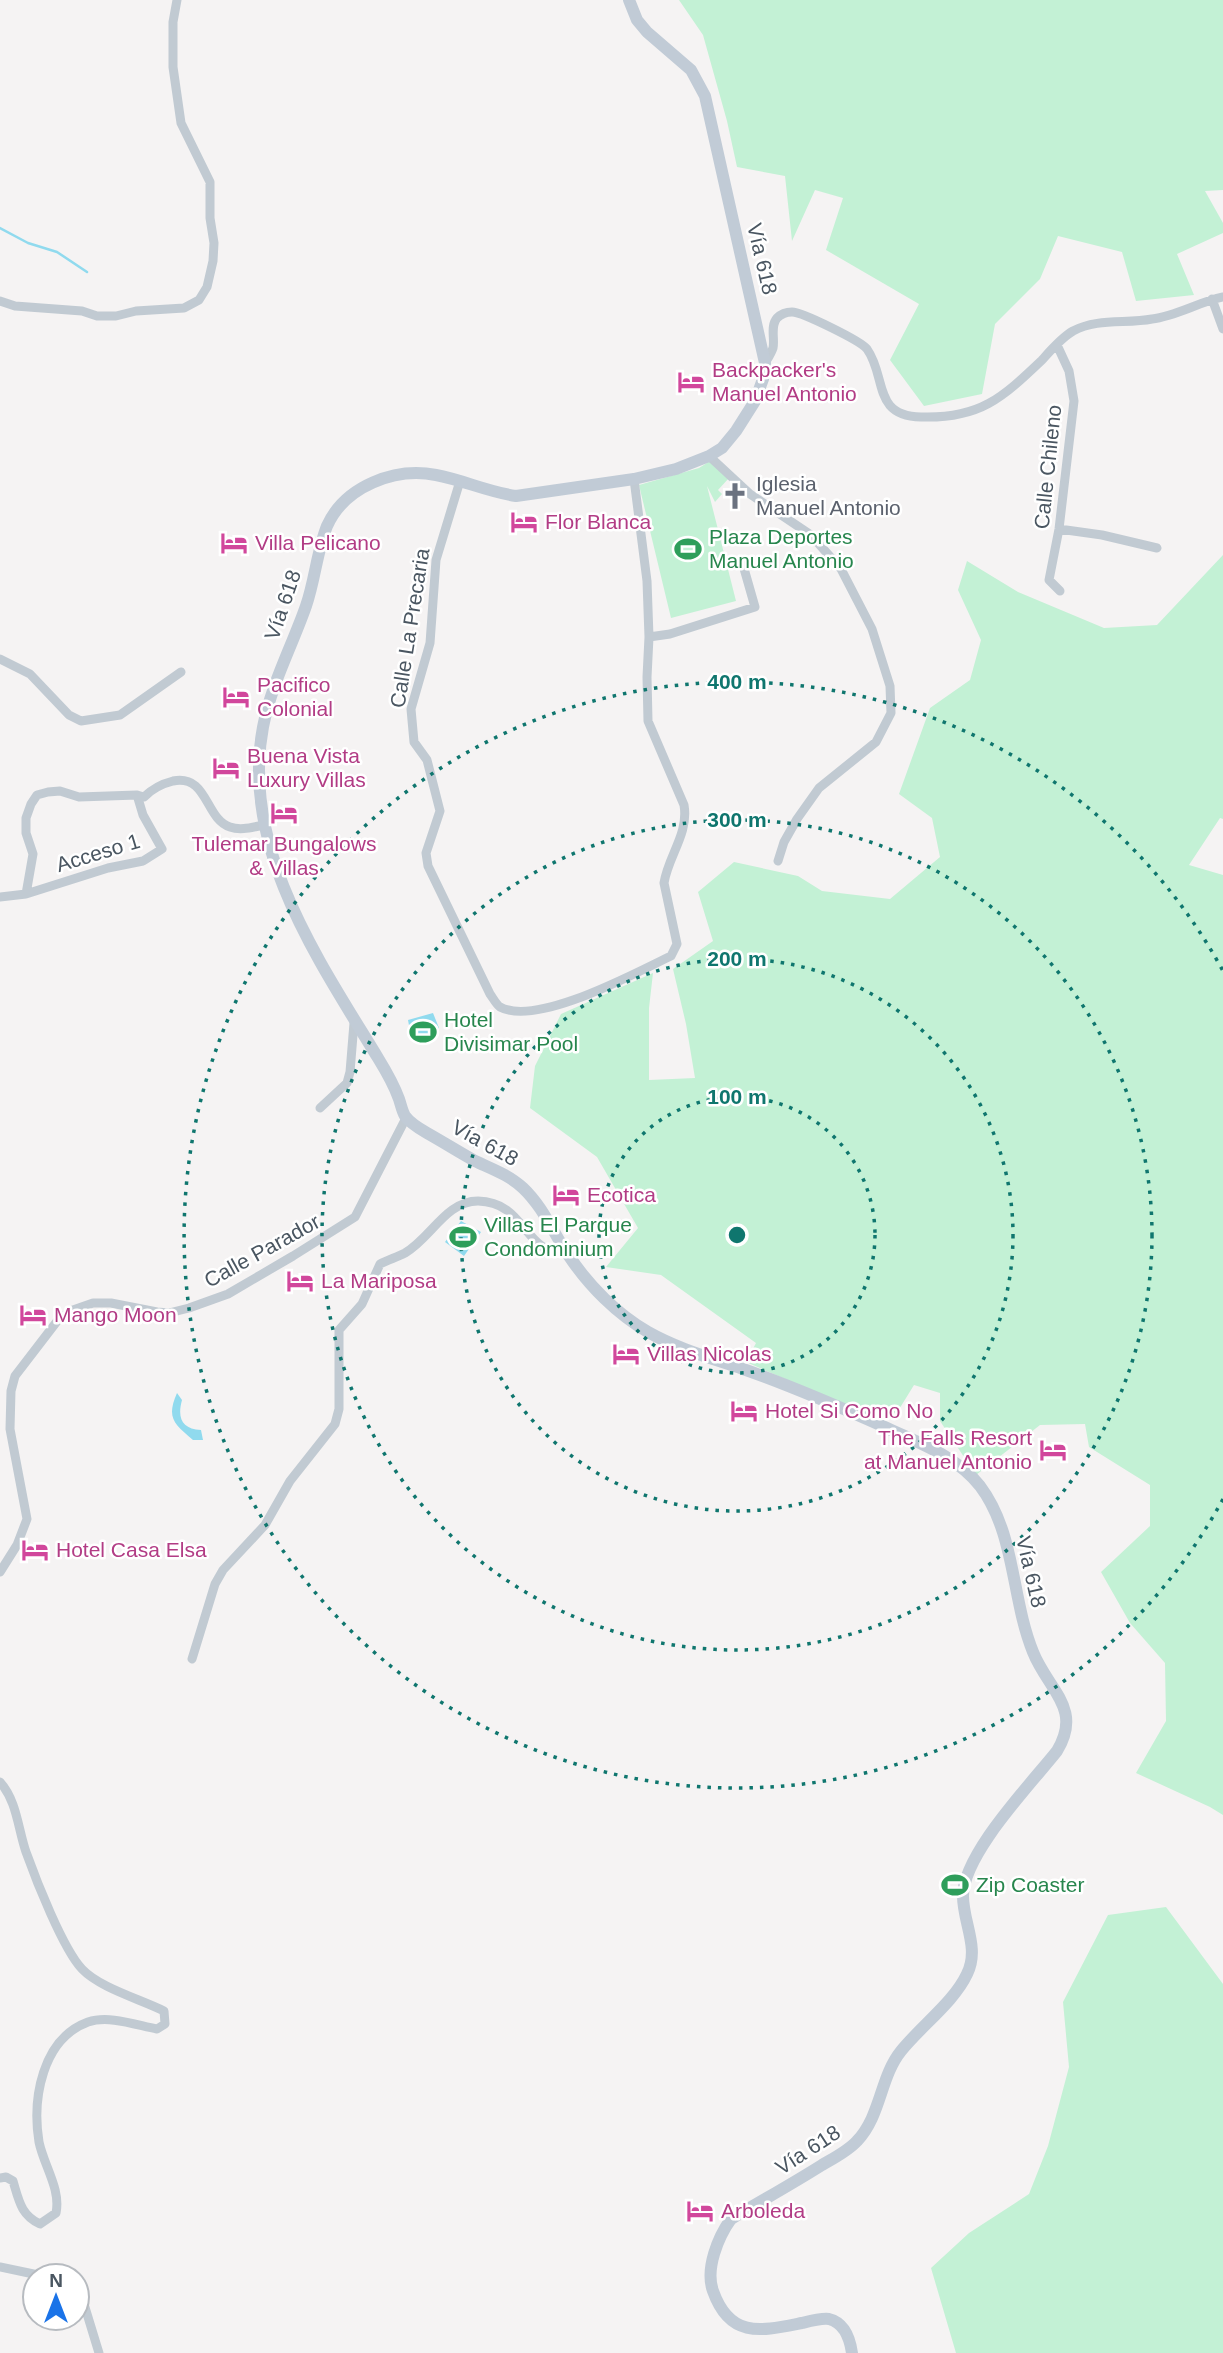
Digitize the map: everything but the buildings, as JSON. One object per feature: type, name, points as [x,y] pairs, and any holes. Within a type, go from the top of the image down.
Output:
[{"type":"street","points":[[0,301],[33,308],[116,316],[136,311],[184,308],[199,300],[207,286],[214,261],[210,218],[211,182],[181,123],[173,67],[173,22],[177,0]]},
{"type":"street","name":"Vía 618","points":[[629,0],[637,20],[691,70],[705,96],[765,363],[763,379],[754,401],[722,448],[676,469],[634,479],[516,496],[435,474],[413,473],[381,480],[356,490],[344,500],[325,531],[308,601],[275,684],[262,728],[261,814],[297,921],[354,1023],[379,1059],[406,1118],[447,1145],[509,1177],[522,1187],[549,1219],[567,1254],[597,1293],[646,1331],[695,1353],[813,1396],[948,1455],[981,1487],[999,1523],[1009,1550],[1020,1613],[1034,1656],[1068,1719],[1066,1737],[986,1840],[967,1874],[963,1896],[973,1954],[968,1973],[890,2067],[872,2118],[858,2141],[828,2162],[731,2219],[717,2242],[712,2286],[720,2310],[736,2325],[751,2329],[772,2329],[827,2319],[838,2323],[845,2330],[851,2342],[852,2353]]},
{"type":"street","points":[[765,363],[773,347],[776,318],[783,313],[793,312],[847,335],[867,348],[883,394],[892,409],[917,417],[963,414],[1010,391],[1074,331],[1095,324],[1153,319],[1223,297]]},
{"type":"street","points":[[1212,299],[1223,329]]},
{"type":"street","name":"Calle Chileno","points":[[1057,345],[1069,371],[1074,401],[1059,529],[1049,580],[1060,591]]},
{"type":"street","points":[[709,456],[750,494],[811,535],[841,569],[872,629],[890,686],[891,713],[876,742],[819,788],[784,842],[778,861]]},
{"type":"street","name":"Calle La Precaria","points":[[460,481],[436,560],[430,643],[411,709],[414,742],[427,760],[440,811],[426,853],[428,866],[498,1006],[510,1010],[536,1010],[562,1006],[671,956],[677,944],[664,883],[665,874],[685,827],[686,815],[648,721],[647,581],[634,479]]},
{"type":"street","points":[[1059,529],[1102,535],[1157,548]]},
{"type":"street","points":[[649,637],[670,634],[755,607],[743,565]]},
{"type":"street","points":[[0,659],[30,674],[69,715],[81,721],[120,715],[181,671]]},
{"type":"street","points":[[26,894],[33,854],[26,833],[26,818],[37,795],[60,791],[79,797],[144,797],[158,785],[177,780],[186,781],[205,794],[219,819],[228,827],[240,829],[264,825]]},
{"type":"street","name":"Acceso 1","points":[[0,897],[26,894],[108,868],[143,861],[162,849],[143,815],[137,795]]},
{"type":"street","points":[[320,1108],[346,1083],[350,1072],[354,1023]]},
{"type":"street","name":"Calle Parador","points":[[0,1572],[17,1545],[27,1519],[10,1429],[11,1391],[15,1376],[58,1320],[93,1303],[111,1303],[169,1312],[228,1294],[355,1217],[406,1118]]},
{"type":"street","points":[[192,1659],[215,1584],[223,1570],[265,1525],[290,1481],[335,1424],[339,1409],[339,1330],[362,1304],[380,1264],[404,1253],[461,1203],[478,1201],[493,1203],[510,1211],[541,1248],[553,1254],[567,1254]]},
{"type":"street","points":[[0,1782],[8,1791],[26,1851],[69,1950],[83,1970],[92,1976],[164,2011],[165,2024],[157,2029],[106,2020],[89,2022],[69,2034],[56,2047],[38,2093],[40,2142],[59,2200],[56,2213],[40,2224],[30,2220],[22,2210],[13,2182],[6,2177],[0,2178]]},
{"type":"street","points":[[0,2267],[21,2271]]},
{"type":"street","points":[[91,2328],[99,2353]]},
{"type":"green space","points":[[679,0],[1223,0],[1223,190],[1205,191],[1223,223],[1223,233],[1177,254],[1194,295],[1136,301],[1122,252],[1058,236],[1040,279],[995,324],[982,394],[924,406],[890,360],[919,304],[826,250],[843,198],[815,190],[792,241],[785,176],[737,167],[703,35]]},
{"type":"green space","name":"Plaza Deportes Manuel Antonio","points":[[710,461],[729,478],[718,490],[722,494],[715,502],[707,486],[736,601],[671,618],[639,485],[699,468]]},
{"type":"green space","points":[[1223,555],[1223,819],[1220,818],[1189,865],[1223,875],[1223,1815],[1136,1773],[1166,1721],[1165,1663],[1130,1623],[1101,1572],[1150,1526],[1150,1485],[1089,1447],[1085,1424],[1040,1425],[976,1475],[940,1421],[940,1393],[914,1385],[898,1411],[880,1420],[746,1362],[756,1343],[661,1275],[606,1267],[638,1228],[597,1157],[530,1108],[535,1066],[561,1014],[653,973],[649,1008],[649,1080],[695,1078],[673,969],[713,941],[698,892],[734,862],[798,876],[822,891],[890,899],[940,857],[932,818],[899,794],[930,708],[970,680],[981,640],[958,590],[967,561],[1018,592],[1104,628],[1157,625]]},
{"type":"green space","points":[[1166,1907],[1223,1984],[1223,2353],[956,2353],[931,2268],[969,2233],[1029,2194],[1048,2146],[1069,2067],[1063,2002],[1108,1915]]},
{"type":"water","name":"Hotel Divisimar Pool","points":[[433,1013],[439,1028],[424,1045],[411,1036],[408,1020]]},
{"type":"water","name":"Villas El Parque Condominium","points":[[461,1221],[481,1232],[464,1256],[445,1242]]},
{"type":"water","points":[[177,1393],[182,1400],[182,1421],[189,1427],[201,1430],[203,1440],[193,1440],[174,1420],[172,1409]]},
{"type":"waterway","points":[[0,228],[28,243],[57,252],[87,272]]},
{"type":"place","name":"Backpacker's Manuel Antonio","points":[[691,382]]},
{"type":"place","name":"Iglesia Manuel Antonio","points":[[735,496]]},
{"type":"place","name":"Flor Blanca","points":[[524,522]]},
{"type":"place","name":"Villa Pelicano","points":[[234,543]]},
{"type":"place","name":"Plaza Deportes Manuel Antonio","points":[[688,549]]},
{"type":"place","name":"Pacifico Colonial","points":[[236,697]]},
{"type":"place","name":"Buena Vista Luxury Villas","points":[[226,768]]},
{"type":"place","name":"Tulemar Bungalows & Villas","points":[[284,813]]},
{"type":"place","name":"Hotel Divisimar Pool","points":[[423,1032]]},
{"type":"place","name":"Ecotica","points":[[566,1195]]},
{"type":"place","name":"Villas El Parque Condominium","points":[[463,1237]]},
{"type":"place","name":"La Mariposa","points":[[300,1281]]},
{"type":"place","name":"Mango Moon","points":[[33,1315]]},
{"type":"place","name":"Villas Nicolas","points":[[626,1354]]},
{"type":"place","name":"Hotel Si Como No","points":[[744,1411]]},
{"type":"place","name":"The Falls Resort at Manuel Antonio","points":[[1053,1450]]},
{"type":"place","name":"Hotel Casa Elsa","points":[[35,1550]]},
{"type":"place","name":"Zip Coaster","points":[[955,1885]]},
{"type":"place","name":"Arboleda","points":[[700,2211]]}]
